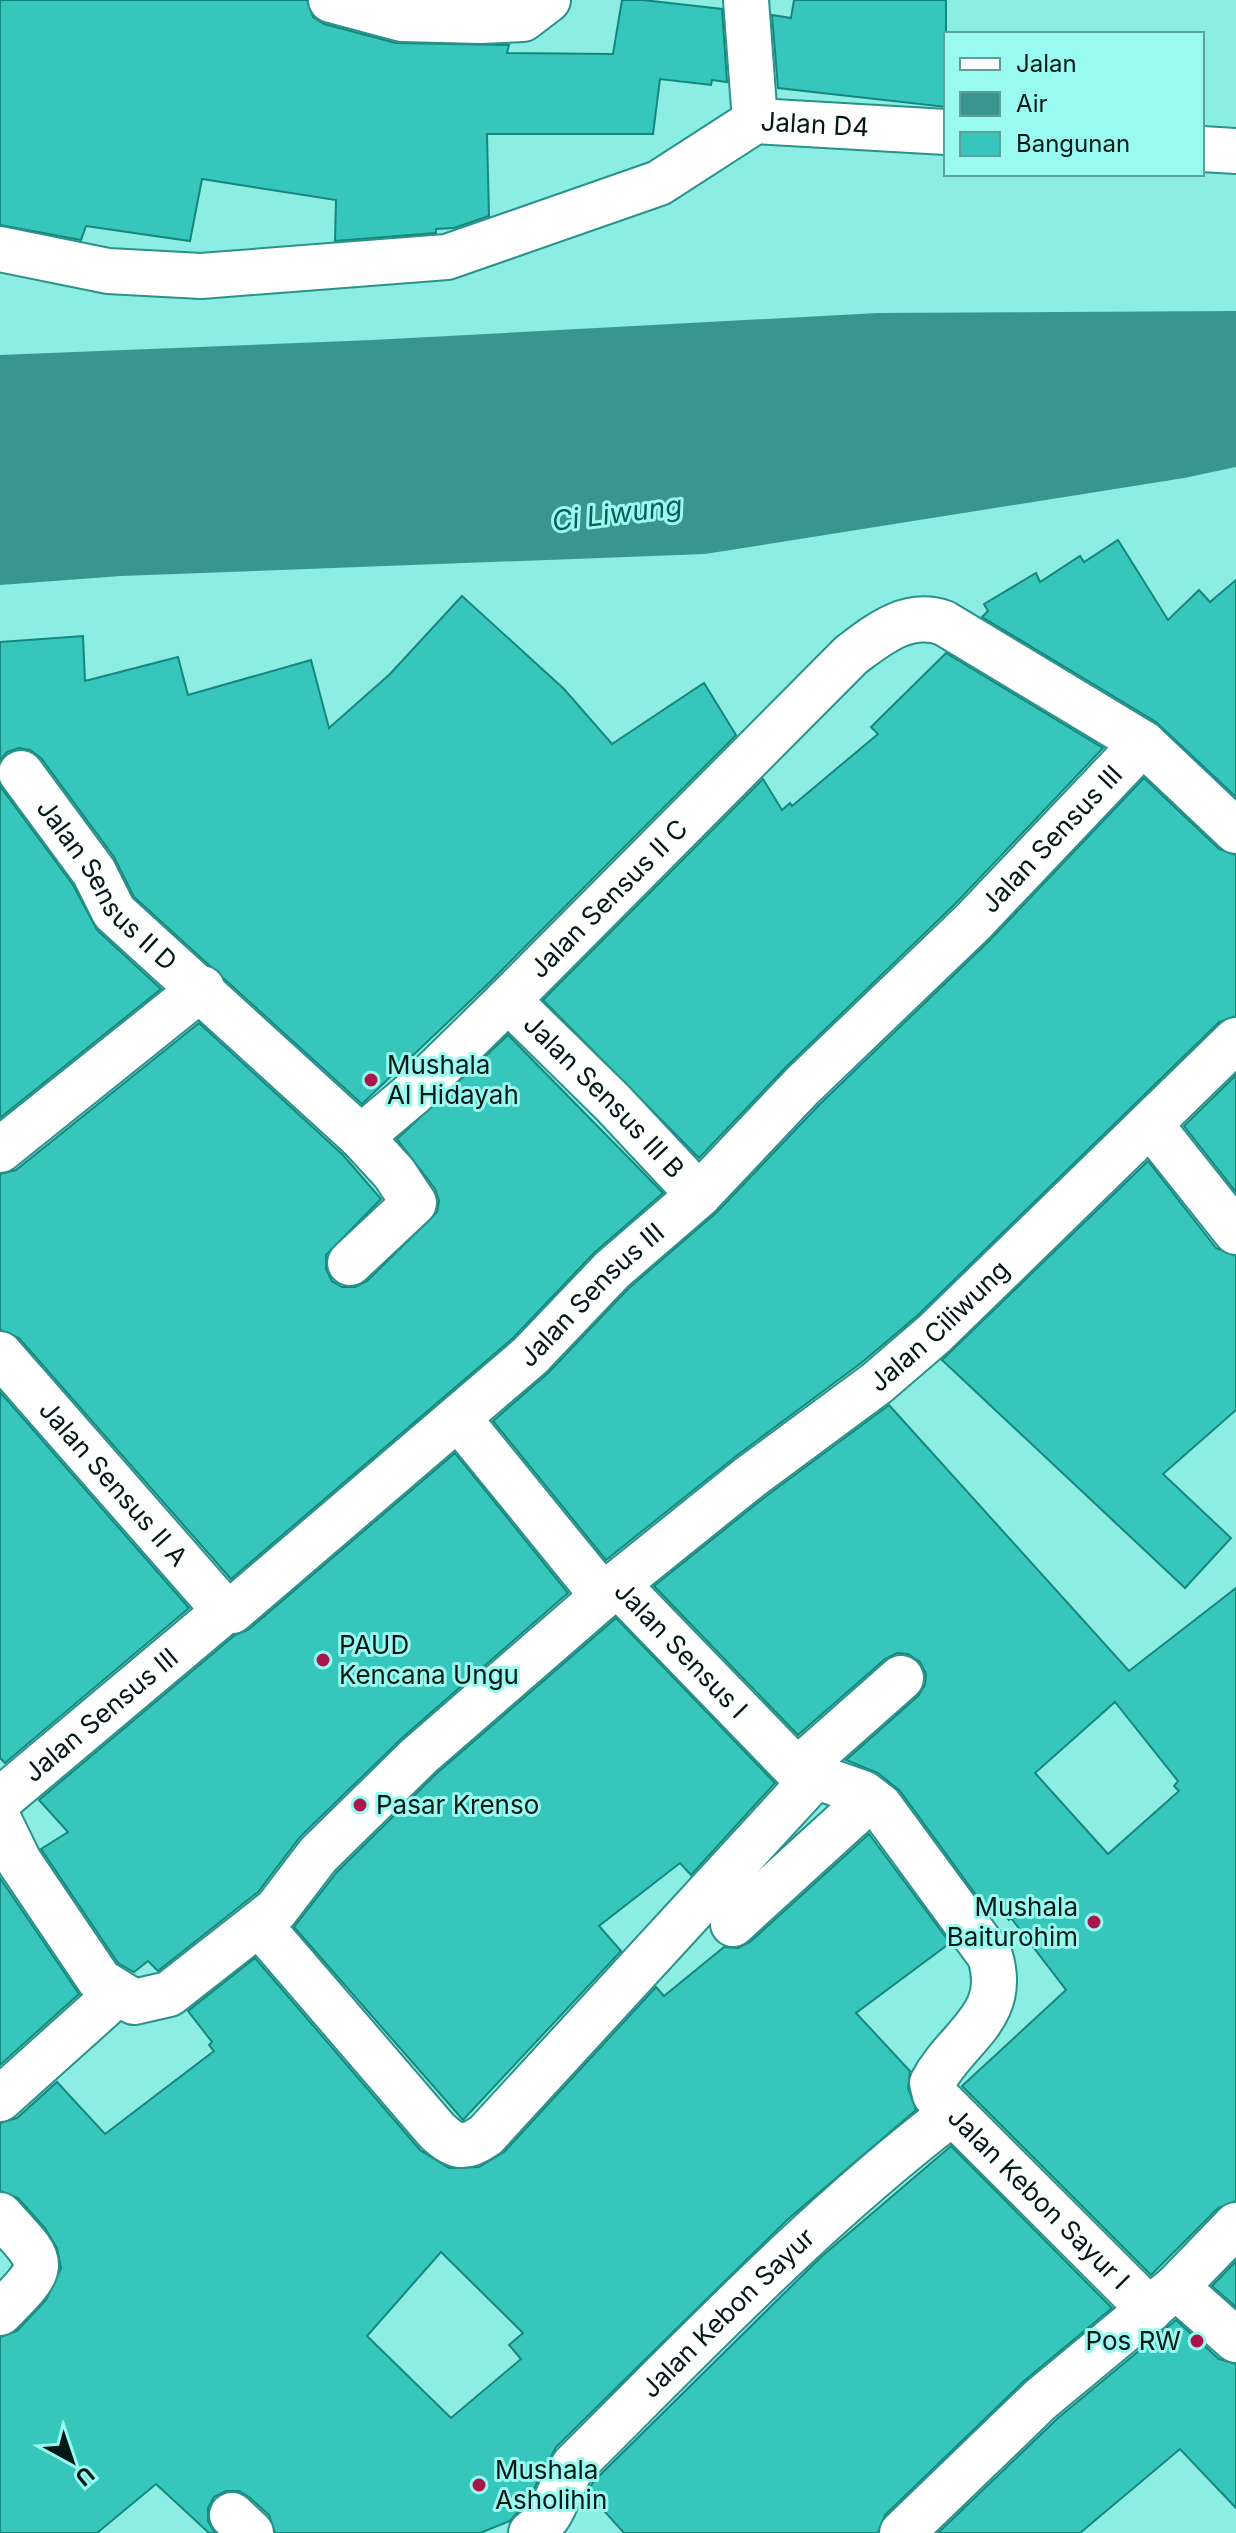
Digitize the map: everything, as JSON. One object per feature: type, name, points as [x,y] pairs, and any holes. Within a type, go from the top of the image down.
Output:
[{"type":"street","points":[[331,0],[523,19],[548,0]]},
{"type":"street","name":"Jalan D4","points":[[733,2],[755,121],[944,132]]},
{"type":"street","points":[[0,249],[108,271],[201,276],[447,257],[659,183],[755,121]]},
{"type":"street","points":[[1204,149],[1236,151]]},
{"type":"street","name":"Jalan Sensus II C","points":[[361,1137],[412,1094],[479,1024],[508,1000],[851,655],[880,633],[904,622],[931,618],[1143,743],[1236,831]]},
{"type":"street","name":"Jalan Sensus III","points":[[0,1800],[225,1611],[232,1611],[530,1356],[612,1270],[699,1195],[802,1086],[973,922],[1143,743]]},
{"type":"street","name":"Jalan Sensus II D","points":[[21,773],[94,872],[114,912],[202,988]]},
{"type":"street","points":[[0,1150],[202,988],[361,1137],[394,1173],[414,1203],[350,1263]]},
{"type":"street","name":"Jalan Sensus III B","points":[[508,1000],[613,1103],[699,1195]]},
{"type":"street","name":"Jalan Ciliwung","points":[[610,1590],[750,1477],[877,1383],[934,1334],[1236,1040]]},
{"type":"street","points":[[1150,1124],[1236,1232]]},
{"type":"street","name":"Jalan Sensus II A","points":[[0,1354],[225,1611]]},
{"type":"street","points":[[459,1419],[610,1590]]},
{"type":"street","name":"Jalan Sensus I","points":[[126,1998],[169,1994],[276,1910],[318,1855],[419,1756],[610,1590],[806,1774],[833,1781],[880,1806],[990,1956],[995,1970],[989,2013],[943,2061],[942,2098]]},
{"type":"street","points":[[259,1924],[437,2131],[458,2146],[467,2146],[486,2135],[806,1774],[901,1678]]},
{"type":"street","points":[[733,1924],[870,1799]]},
{"type":"street","points":[[0,1822],[19,1861],[100,1981],[126,1998],[0,2099]]},
{"type":"street","name":"Jalan Kebon Sayur I","points":[[942,2098],[1163,2299],[1236,2340]]},
{"type":"street","name":"Jalan Kebon Sayur","points":[[531,2533],[549,2518],[558,2503],[562,2481],[586,2454],[755,2286],[898,2155],[942,2098]]},
{"type":"street","points":[[0,2215],[36,2255],[38,2267],[32,2281],[0,2313]]},
{"type":"street","points":[[909,2531],[1041,2399],[1163,2299],[1236,2225]]},
{"type":"water","name":"Ci Liwung","points":[[1236,311],[1236,467],[1184,478],[705,554],[121,576],[0,585],[0,355],[372,340],[878,313]]},
{"type":"building","points":[[0,0],[307,0],[313,17],[324,24],[396,43],[509,45],[507,53],[613,54],[622,0],[643,0],[722,9],[727,82],[712,80],[711,85],[660,79],[653,134],[487,134],[489,216],[454,228],[436,229],[436,233],[335,241],[336,200],[202,179],[190,241],[86,226],[81,240],[0,225]]},
{"type":"building","points":[[794,0],[946,0],[944,107],[778,88],[772,15],[791,18]]},
{"type":"building","points":[[1118,540],[1168,620],[1199,590],[1210,602],[1236,580],[1236,797],[1156,722],[982,617],[988,611],[984,604],[1036,573],[1040,582],[1080,556],[1084,562]]},
{"type":"building","points":[[462,596],[564,689],[612,744],[704,683],[736,735],[490,982],[362,1104],[134,897],[114,857],[41,758],[30,750],[19,748],[7,752],[0,760],[0,642],[83,636],[85,681],[178,657],[188,695],[311,660],[329,728],[390,674]]},
{"type":"building","points":[[946,653],[1103,748],[955,904],[785,1068],[699,1158],[543,1000],[763,779],[782,810],[790,803],[792,806],[878,734],[871,727]]},
{"type":"building","points":[[1144,778],[1219,849],[1236,855],[1236,1016],[1219,1022],[917,1316],[861,1363],[735,1457],[606,1560],[493,1421],[548,1373],[629,1288],[717,1212],[820,1104],[990,940]]},
{"type":"building","points":[[0,786],[73,885],[97,930],[161,989],[0,1118]]},
{"type":"building","points":[[199,1023],[343,1155],[381,1199],[326,1255],[326,1269],[332,1281],[342,1287],[355,1287],[367,1281],[437,1212],[439,1201],[435,1189],[397,1139],[508,1035],[663,1193],[594,1253],[513,1338],[231,1579],[19,1338],[0,1330],[0,1174],[16,1170]]},
{"type":"building","points":[[1236,1075],[1236,1192],[1184,1126]]},
{"type":"building","points":[[1148,1161],[1216,1248],[1236,1256],[1236,1410],[1163,1474],[1231,1538],[1185,1588],[942,1360]]},
{"type":"building","points":[[0,1392],[189,1608],[5,1763],[0,1758]]},
{"type":"building","points":[[889,1405],[1129,1671],[1236,1588],[1236,2201],[1218,2208],[1151,2275],[962,2086],[1066,1990],[1011,1918],[1009,1920],[998,1907],[990,1914],[900,1791],[878,1773],[846,1760],[918,1696],[925,1685],[926,1674],[920,1662],[908,1654],[897,1653],[885,1659],[798,1735],[654,1586],[765,1497]],"holes":[[[1115,1702],[1178,1781],[1174,1786],[1179,1791],[1108,1854],[1035,1773]]]},
{"type":"building","points":[[455,1453],[568,1593],[402,1738],[300,1837],[258,1892],[158,1971],[148,1961],[134,1972],[118,1963],[41,1849],[68,1832],[39,1800],[235,1635],[248,1630]]},
{"type":"building","points":[[616,1618],[775,1783],[691,1875],[680,1863],[599,1926],[621,1951],[463,2120],[294,1927],[337,1872],[436,1774]]},
{"type":"building","points":[[869,1834],[950,1943],[856,2013],[910,2071],[908,2088],[916,2110],[787,2220],[556,2447],[527,2502],[510,2521],[480,2533],[275,2533],[269,2515],[249,2497],[239,2491],[226,2491],[214,2497],[208,2508],[208,2521],[215,2533],[209,2533],[156,2484],[97,2533],[0,2533],[0,2337],[17,2331],[46,2300],[61,2268],[57,2248],[45,2228],[18,2198],[0,2191],[0,2123],[17,2118],[57,2082],[105,2134],[214,2051],[209,2045],[212,2042],[188,2011],[255,1958],[420,2150],[449,2168],[479,2167],[504,2152],[656,1987],[664,1996],[724,1947],[738,1948],[750,1942]],"holes":[[[441,2252],[523,2333],[509,2345],[521,2359],[451,2418],[367,2336]]]},
{"type":"building","points":[[0,1878],[79,1994],[0,2065]]},
{"type":"building","points":[[951,2146],[1112,2308],[1024,2381],[885,2515],[878,2533],[624,2533],[587,2492],[594,2481],[821,2257]]},
{"type":"building","points":[[1236,2261],[1236,2307],[1212,2286]]},
{"type":"building","points":[[1176,2320],[1219,2359],[1236,2364],[1236,2508],[1180,2449],[1080,2533],[938,2533],[1058,2418]]},
{"type":"place","name":"Mushala Al Hidayah","points":[[371,1080]]},
{"type":"place","name":"PAUD Kencana Ungu","points":[[323,1660]]},
{"type":"place","name":"Pasar Krenso","points":[[360,1805]]},
{"type":"place","name":"Mushala Baiturohim","points":[[1094,1922]]},
{"type":"place","name":"Pos RW","points":[[1197,2341]]},
{"type":"place","name":"Mushala Asholihin","points":[[479,2485]]}]
